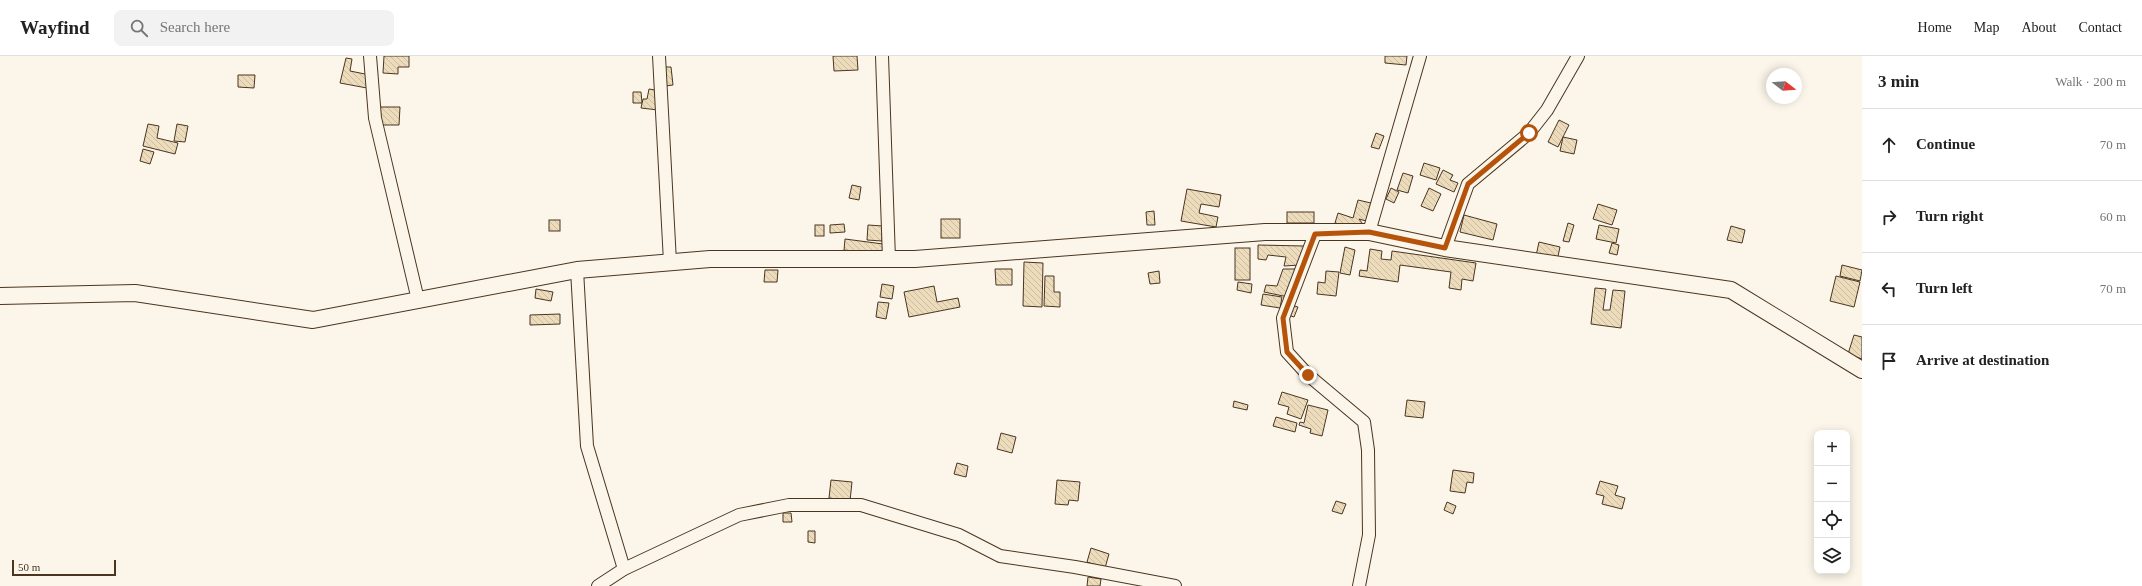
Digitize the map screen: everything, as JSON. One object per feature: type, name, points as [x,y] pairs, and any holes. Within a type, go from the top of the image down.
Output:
[{"type":"street","points":[[370,56],[375,118],[418,300]]},
{"type":"street","points":[[659,56],[670,262]]},
{"type":"street","points":[[882,56],[889,259]]},
{"type":"street","points":[[1369,232],[1420,56]]},
{"type":"street","points":[[1445,248],[1468,184],[1529,133],[1547,110],[1578,56]]},
{"type":"street","points":[[0,296],[135,294],[313,320],[577,270],[670,262],[710,259],[915,259],[1265,232],[1315,234],[1369,232],[1445,248],[1731,290],[1862,370]]},
{"type":"street","points":[[1315,234],[1283,318],[1287,352],[1308,375],[1364,422],[1368,450],[1369,535],[1359,586]]},
{"type":"street","points":[[577,270],[587,446],[624,569]]},
{"type":"street","points":[[598,586],[624,569],[739,515],[789,505],[861,505],[959,535],[1000,556],[1075,566],[1176,586]]},
{"type":"building","points":[[384,56],[409,56],[409,67],[398,67],[398,74],[383,73]]},
{"type":"building","points":[[833,56],[857,56],[858,70],[834,71]]},
{"type":"building","points":[[1385,56],[1407,56],[1406,65],[1385,63]]},
{"type":"building","points":[[346,58],[352,59],[350,71],[370,75],[367,88],[340,83]]},
{"type":"building","points":[[664,67],[671,67],[673,85],[665,86]]},
{"type":"building","points":[[238,75],[255,75],[254,88],[238,87]]},
{"type":"building","points":[[649,89],[661,91],[658,110],[641,108],[643,99],[647,99]]},
{"type":"building","points":[[633,92],[641,92],[642,103],[633,103]]},
{"type":"building","points":[[378,107],[400,107],[399,125],[377,125]]},
{"type":"building","points":[[1559,120],[1569,125],[1558,147],[1548,142]]},
{"type":"building","points":[[148,124],[159,126],[157,138],[178,143],[175,154],[143,146]]},
{"type":"building","points":[[177,124],[188,126],[185,142],[174,141]]},
{"type":"building","points":[[1376,133],[1384,136],[1379,149],[1371,147]]},
{"type":"building","points":[[1563,137],[1577,140],[1574,154],[1560,151]]},
{"type":"building","points":[[143,149],[154,152],[150,164],[140,161]]},
{"type":"building","points":[[1424,163],[1440,168],[1436,180],[1420,175]]},
{"type":"building","points":[[1443,170],[1453,175],[1450,180],[1458,183],[1454,192],[1436,184]]},
{"type":"building","points":[[1403,173],[1413,176],[1408,193],[1397,190]]},
{"type":"building","points":[[852,185],[861,187],[859,200],[849,198]]},
{"type":"building","points":[[1391,188],[1399,192],[1394,203],[1386,199]]},
{"type":"building","points":[[1429,188],[1441,194],[1433,211],[1421,206]]},
{"type":"building","points":[[1187,189],[1221,195],[1219,207],[1201,204],[1199,213],[1218,217],[1216,227],[1181,221]]},
{"type":"building","points":[[1358,200],[1371,203],[1366,221],[1359,219],[1369,232],[1335,223],[1338,213],[1353,218]]},
{"type":"building","points":[[1598,204],[1617,210],[1612,225],[1593,219]]},
{"type":"building","points":[[1154,211],[1155,225],[1147,225],[1146,212]]},
{"type":"building","points":[[1287,212],[1314,212],[1314,223],[1287,223]]},
{"type":"building","points":[[1464,215],[1497,224],[1493,240],[1460,232]]},
{"type":"building","points":[[941,219],[960,219],[960,238],[941,238]]},
{"type":"building","points":[[549,220],[560,220],[560,231],[549,231]]},
{"type":"building","points":[[1568,223],[1574,225],[1569,242],[1563,241]]},
{"type":"building","points":[[844,224],[845,232],[830,233],[830,225]]},
{"type":"building","points":[[815,225],[824,225],[824,236],[815,236]]},
{"type":"building","points":[[868,225],[883,226],[882,241],[867,240]]},
{"type":"building","points":[[1599,225],[1619,229],[1616,243],[1596,239]]},
{"type":"building","points":[[1731,226],[1745,230],[1742,243],[1727,240]]},
{"type":"building","points":[[845,239],[883,244],[882,255],[844,250]]},
{"type":"building","points":[[1539,242],[1560,247],[1557,261],[1536,256]]},
{"type":"building","points":[[1612,243],[1619,245],[1617,255],[1609,253]]},
{"type":"building","points":[[1258,245],[1304,246],[1300,265],[1284,266],[1286,257],[1268,255],[1266,260],[1258,259]]},
{"type":"building","points":[[1345,247],[1355,250],[1350,275],[1340,273]]},
{"type":"building","points":[[1235,248],[1250,248],[1250,280],[1235,280]]},
{"type":"building","points":[[1370,249],[1382,251],[1381,259],[1391,260],[1392,251],[1476,263],[1473,281],[1462,279],[1461,290],[1449,288],[1451,272],[1400,265],[1398,282],[1359,276],[1360,270],[1367,271]]},
{"type":"building","points":[[1024,262],[1043,263],[1042,307],[1023,306]]},
{"type":"building","points":[[1842,265],[1862,270],[1860,281],[1840,276]]},
{"type":"building","points":[[995,269],[1012,269],[1012,285],[996,285]]},
{"type":"building","points":[[1283,269],[1298,269],[1288,297],[1264,292],[1266,285],[1277,286]]},
{"type":"building","points":[[765,270],[778,270],[777,282],[764,282]]},
{"type":"building","points":[[1159,271],[1160,283],[1150,284],[1148,273]]},
{"type":"building","points":[[1326,271],[1339,272],[1336,296],[1317,294],[1318,282],[1325,283]]},
{"type":"building","points":[[1045,276],[1054,276],[1054,292],[1060,292],[1060,307],[1044,306]]},
{"type":"building","points":[[1836,276],[1860,282],[1854,307],[1830,301]]},
{"type":"building","points":[[1238,282],[1252,284],[1251,293],[1237,290]]},
{"type":"building","points":[[882,284],[894,286],[892,299],[880,297]]},
{"type":"building","points":[[934,286],[937,302],[958,298],[960,307],[909,317],[904,292]]},
{"type":"building","points":[[1595,288],[1606,289],[1603,310],[1610,310],[1613,290],[1625,291],[1621,328],[1591,324]]},
{"type":"building","points":[[536,289],[553,292],[551,301],[535,298]]},
{"type":"building","points":[[1263,294],[1282,297],[1280,308],[1261,305]]},
{"type":"building","points":[[878,302],[889,303],[886,319],[876,317]]},
{"type":"building","points":[[1291,305],[1298,307],[1294,317],[1288,315]]},
{"type":"building","points":[[560,314],[560,324],[530,325],[530,315]]},
{"type":"building","points":[[1854,335],[1862,337],[1862,359],[1848,354]]},
{"type":"building","points":[[1282,392],[1308,400],[1301,419],[1287,414],[1289,407],[1278,404]]},
{"type":"building","points":[[1407,400],[1425,402],[1423,418],[1405,416]]},
{"type":"building","points":[[1234,401],[1248,405],[1247,410],[1233,407]]},
{"type":"building","points":[[1308,405],[1328,410],[1322,436],[1310,433],[1311,429],[1299,425],[1300,422],[1304,423]]},
{"type":"building","points":[[1276,417],[1297,423],[1295,432],[1273,426]]},
{"type":"building","points":[[1001,433],[1016,437],[1012,453],[997,449]]},
{"type":"building","points":[[957,463],[968,466],[966,477],[954,474]]},
{"type":"building","points":[[1453,470],[1474,473],[1473,483],[1467,482],[1465,493],[1450,491]]},
{"type":"building","points":[[831,480],[852,482],[850,501],[829,498]]},
{"type":"building","points":[[1057,480],[1080,482],[1078,501],[1069,500],[1068,505],[1055,504]]},
{"type":"building","points":[[1600,481],[1618,486],[1615,495],[1625,498],[1622,509],[1602,504],[1604,496],[1596,494]]},
{"type":"building","points":[[1336,501],[1346,504],[1342,514],[1332,511]]},
{"type":"building","points":[[1447,502],[1456,506],[1453,514],[1444,510]]},
{"type":"building","points":[[783,513],[791,513],[792,522],[783,522]]},
{"type":"building","points":[[808,531],[815,531],[815,543],[808,542]]},
{"type":"building","points":[[1091,548],[1109,554],[1105,568],[1087,562]]},
{"type":"building","points":[[1088,577],[1101,579],[1100,586],[1087,586]]},
{"type":"route","points":[[1308,375],[1287,352],[1283,318],[1315,234],[1369,232],[1390,235],[1445,248],[1468,184],[1529,133]]}]
